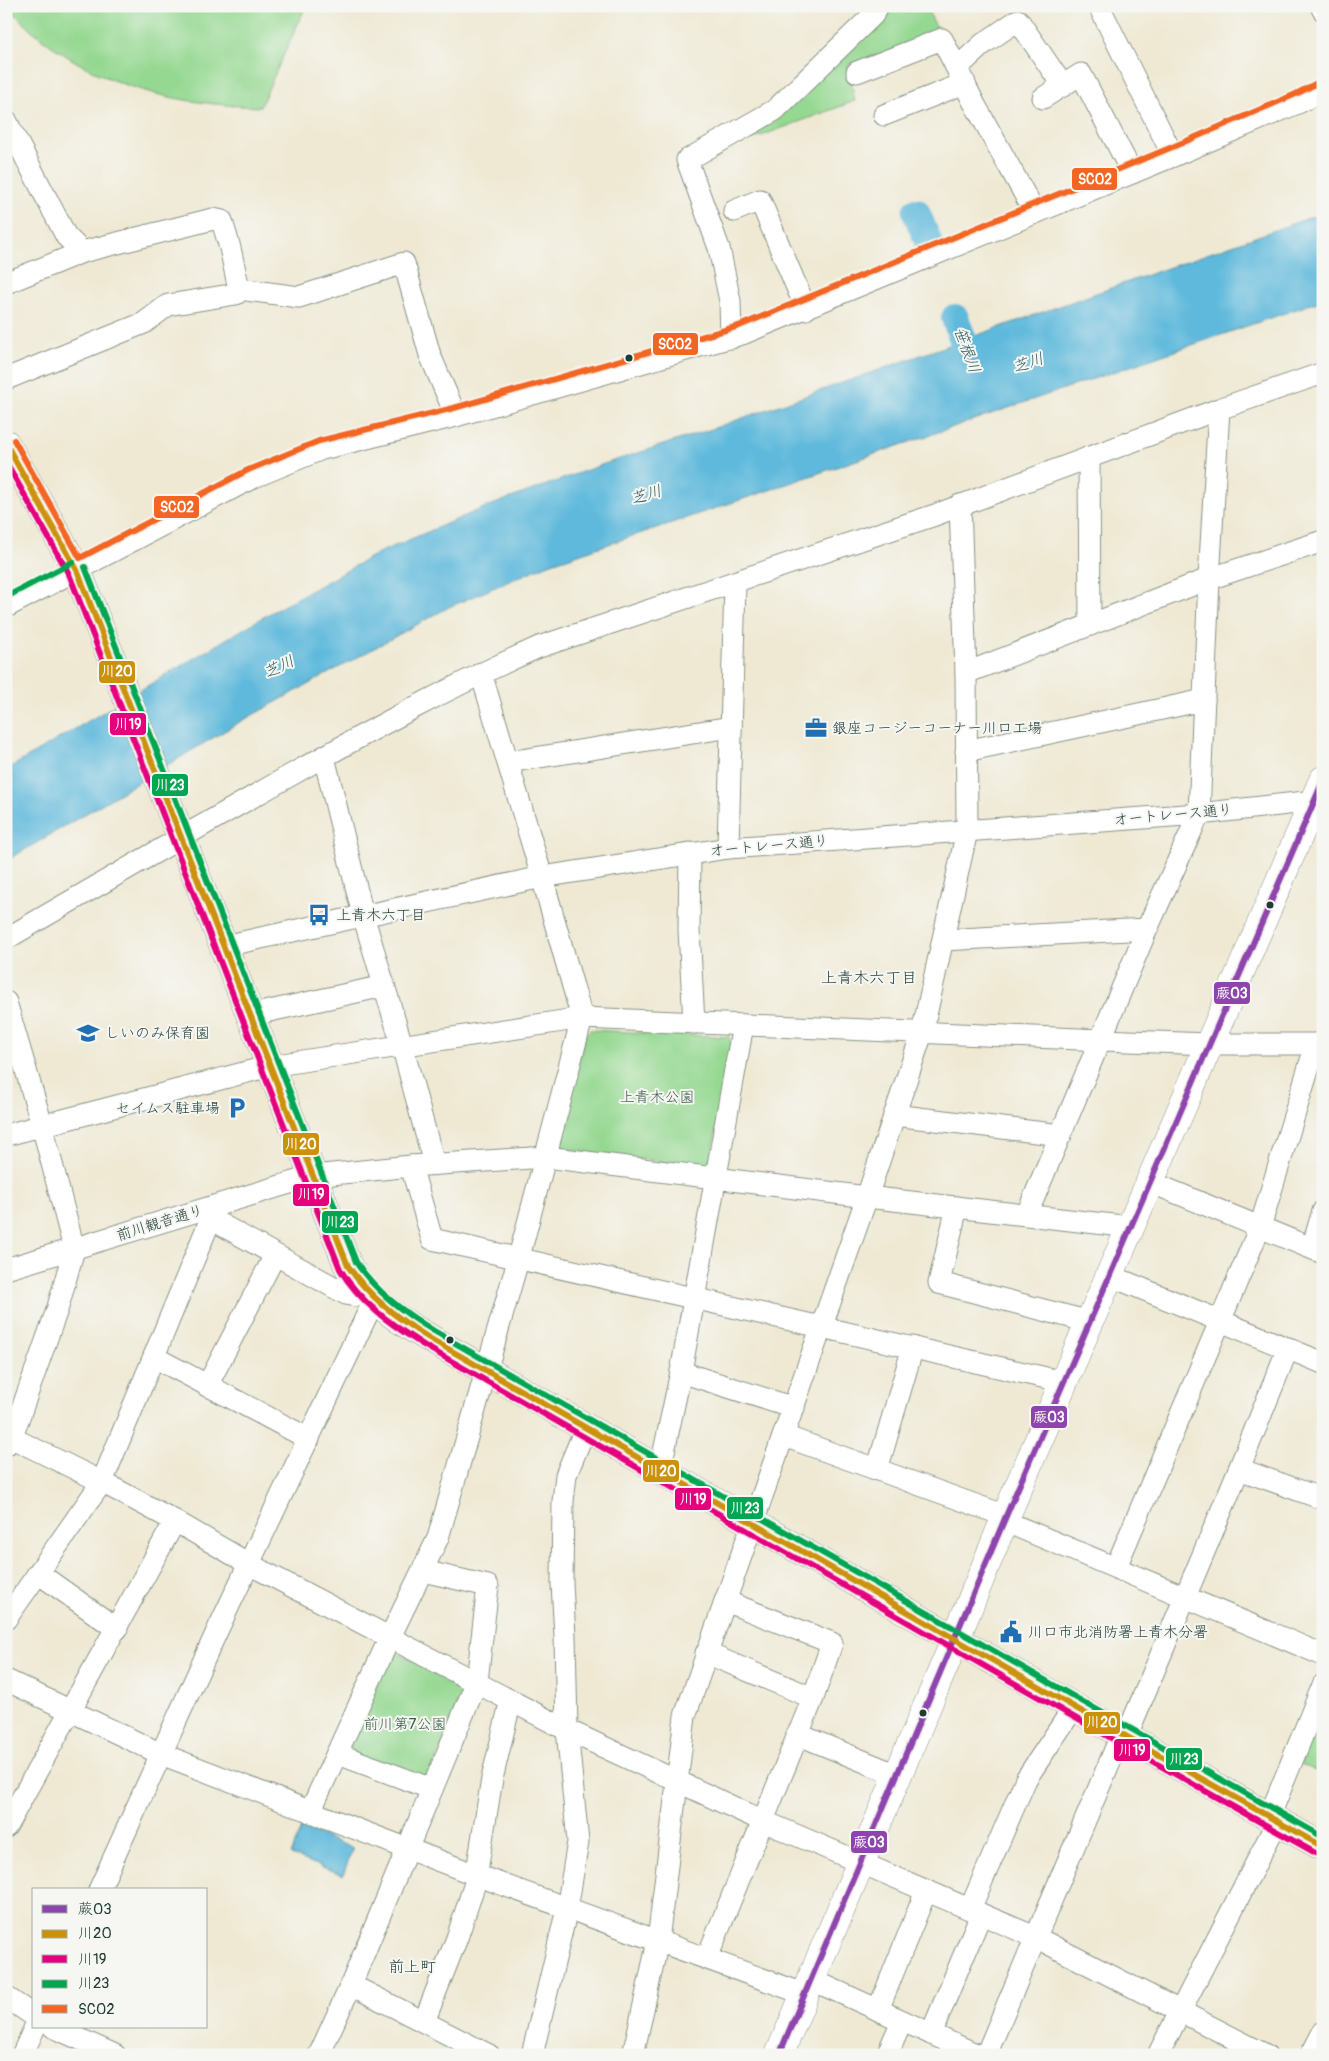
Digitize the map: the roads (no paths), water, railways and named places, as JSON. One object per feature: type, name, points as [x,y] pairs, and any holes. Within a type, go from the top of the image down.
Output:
[{"type":"main road","points":[[6,444],[82,582],[348,1266],[369,1295],[394,1315],[487,1371],[1074,1707],[1323,1846]]},
{"type":"main road","points":[[779,2055],[1005,1518],[1111,1276],[1130,1227],[1209,1044],[1320,794]]},
{"type":"street","points":[[731,338],[730,301],[718,248],[687,160],[775,110],[873,15],[878,6]]},
{"type":"street","points":[[1099,6],[1173,156]]},
{"type":"street","points":[[1321,6],[1323,10]]},
{"type":"street","points":[[884,115],[961,76],[983,44],[1018,20],[1063,86]]},
{"type":"street","points":[[857,72],[942,39],[1035,213]]},
{"type":"street","points":[[1043,98],[1081,74],[1132,173]]},
{"type":"street","points":[[6,606],[82,582],[252,478],[286,463],[322,449],[456,416],[731,338],[806,309],[1173,156],[1300,102],[1323,90]]},
{"type":"street","points":[[6,120],[66,236],[82,252]]},
{"type":"street","points":[[734,211],[760,200],[806,309]]},
{"type":"street","points":[[6,282],[82,252],[213,219],[222,221],[239,289],[236,294],[168,305],[144,324],[6,379]]},
{"type":"street","points":[[239,289],[299,297],[404,263],[430,355],[456,416]]},
{"type":"street","points":[[6,939],[177,827],[324,757],[405,711],[481,673],[539,647],[735,583],[960,505],[1219,409],[1323,373]]},
{"type":"street","points":[[1027,1214],[1102,1040],[1147,929],[1199,814],[1209,579],[1219,409]]},
{"type":"street","points":[[1089,457],[1090,625]]},
{"type":"street","points":[[633,2055],[658,1941],[685,1716],[752,1522],[794,1408],[922,1033],[967,830],[966,673],[960,505]]},
{"type":"street","points":[[966,673],[1209,579],[1323,541]]},
{"type":"street","points":[[728,848],[735,583]]},
{"type":"street","points":[[310,1812],[390,1637],[438,1538],[519,1258],[582,1018],[481,673]]},
{"type":"street","points":[[966,751],[1204,700]]},
{"type":"street","points":[[508,762],[731,727]]},
{"type":"street","points":[[324,757],[363,915],[402,1045],[434,1164]]},
{"type":"street","name":"オートレース通り","points":[[224,946],[542,877],[690,853],[728,848],[1199,814],[1320,794]]},
{"type":"street","points":[[690,853],[689,930],[694,1023]]},
{"type":"street","points":[[942,940],[1147,929]]},
{"type":"street","points":[[250,1015],[384,986]]},
{"type":"street","points":[[6,1002],[42,1125],[74,1249],[58,1307],[8,1439],[102,1482],[175,1520],[249,1564],[567,1730],[763,1821],[1035,1937],[1266,2055]]},
{"type":"street","points":[[6,1135],[270,1066],[582,1018],[1209,1044],[1319,1044],[1260,1227],[1116,1567]]},
{"type":"street","points":[[660,1470],[681,1372],[714,1178],[743,1026]]},
{"type":"street","points":[[894,1115],[1061,1135]]},
{"type":"street","name":"前川観音通り","points":[[6,1269],[214,1212],[314,1176],[434,1164],[546,1157],[867,1197],[1130,1227]]},
{"type":"street","points":[[411,1166],[432,1239],[1064,1382]]},
{"type":"street","points":[[1150,1182],[1317,1250],[1323,1211]]},
{"type":"street","points":[[957,1207],[939,1283],[1090,1322]]},
{"type":"street","points":[[6,1619],[102,1482],[214,1212],[275,1254],[346,1294],[356,1296],[369,1295],[309,1439],[249,1564],[100,1888]]},
{"type":"street","points":[[207,1386],[275,1254]]},
{"type":"street","points":[[1111,1276],[1323,1363]]},
{"type":"street","points":[[878,1470],[913,1347]]},
{"type":"street","points":[[986,2055],[1035,1937],[1184,1598],[1288,1348]]},
{"type":"street","points":[[154,1357],[309,1439]]},
{"type":"street","points":[[681,1372],[794,1408]]},
{"type":"street","points":[[532,2055],[567,1909],[578,1842],[567,1730],[562,1584],[563,1501],[566,1475],[586,1426]]},
{"type":"street","points":[[784,1436],[1005,1518],[1184,1598],[1323,1655]]},
{"type":"street","points":[[1239,1469],[1323,1499]]},
{"type":"street","points":[[6,1827],[117,1629],[175,1520]]},
{"type":"street","points":[[319,2055],[350,1987],[477,1682],[488,1586],[423,1571]]},
{"type":"street","points":[[38,1573],[117,1629]]},
{"type":"street","points":[[707,1958],[813,1698],[832,1643],[725,1601]]},
{"type":"street","points":[[706,1653],[813,1698]]},
{"type":"street","points":[[6,1680],[161,1754],[310,1812],[567,1909],[658,1941],[707,1958],[878,2010],[978,2055]]},
{"type":"street","points":[[1158,2055],[1274,1818],[1323,1684]]},
{"type":"street","points":[[424,2022],[457,1938],[475,1883],[492,1779],[509,1708],[513,1701]]},
{"type":"street","points":[[931,2034],[1026,1779],[1074,1707]]},
{"type":"street","points":[[797,1734],[897,1775]]},
{"type":"street","points":[[338,1754],[432,1789]]},
{"type":"street","points":[[878,2010],[926,1891]]},
{"type":"street","points":[[350,1987],[361,1990],[489,2055]]},
{"type":"street","points":[[6,1997],[32,2015]]},
{"type":"street","points":[[887,2055],[902,2021]]},
{"type":"street","points":[[22,2055],[35,2028]]},
{"type":"street","points":[[55,2028],[115,2055]]},
{"type":"street","points":[[1311,2055],[1323,2032]]},
{"type":"water","name":"芝川","points":[[1323,213],[1323,300],[549,564],[449,607],[238,723],[6,861],[6,770],[265,616],[378,553],[486,507],[604,464],[706,431]]},
{"type":"water","points":[[301,1828],[353,1848],[343,1875],[291,1855]]},
{"type":"waterway","name":"笹根川","points":[[916,212],[928,241]]},
{"type":"waterway","name":"笹根川","points":[[955,318],[976,375]]},
{"type":"place","name":"銀座コージーコーナー川口工場","points":[[816,728]]},
{"type":"place","name":"上青木六丁目","points":[[319,915]]},
{"type":"place","name":"しいのみ保育園","points":[[88,1033]]},
{"type":"place","name":"セイムス駐車場","points":[[237,1108]]},
{"type":"place","name":"川口市北消防署上青木分署","points":[[1011,1632]]},
{"type":"district","name":"上青木六丁目","points":[[869,978]]},
{"type":"district","name":"前上町","points":[[412,1967]]},
{"type":"park label","name":"上青木公園","points":[[657,1097]]},
{"type":"park label","name":"前川第7公園","points":[[405,1724]]}]
